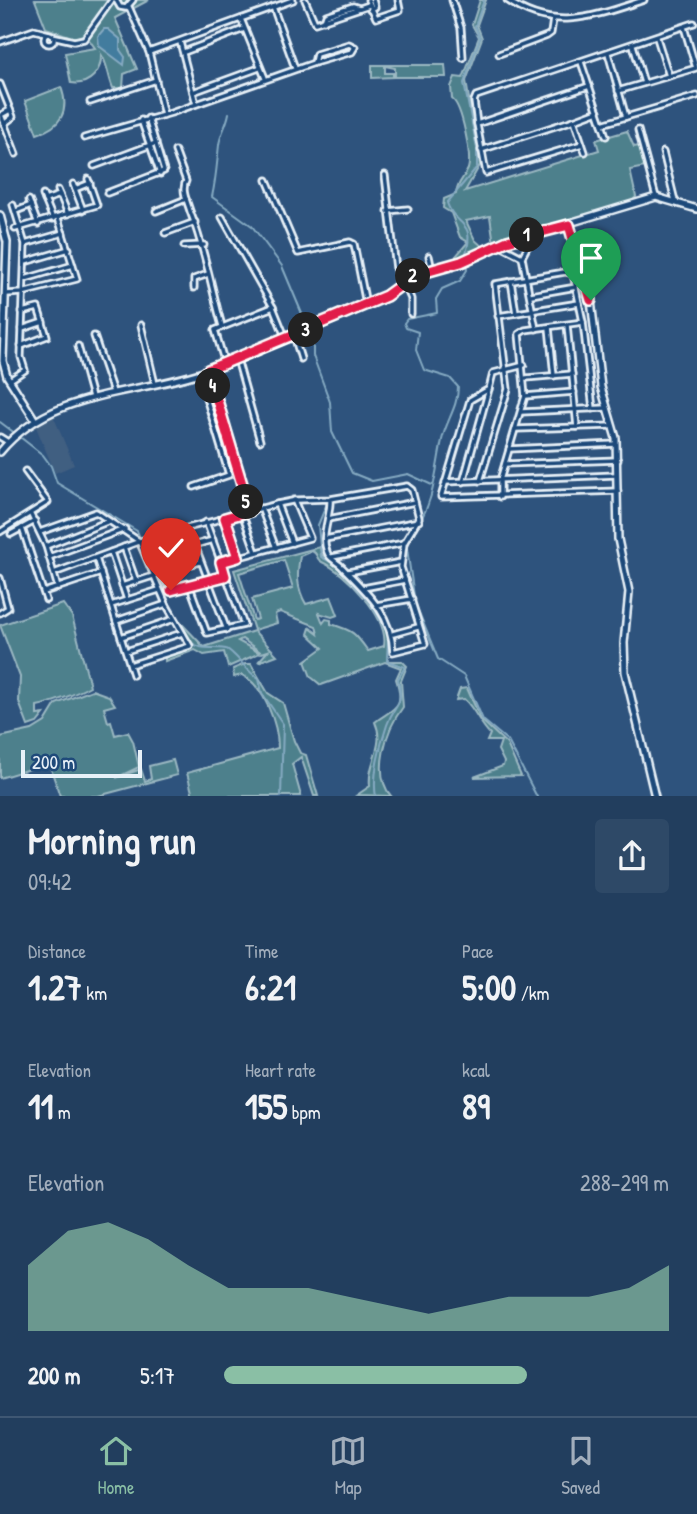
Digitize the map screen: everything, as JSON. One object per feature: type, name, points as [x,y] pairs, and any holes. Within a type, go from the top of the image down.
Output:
[{"type":"street","points":[[0,42],[34,30],[74,41],[84,39],[114,0],[120,7],[128,7]]},
{"type":"street","points":[[128,7],[133,0]]},
{"type":"street","points":[[149,52],[293,0]]},
{"type":"street","points":[[305,0],[313,22],[324,21],[326,15],[353,6],[375,7],[373,0]]},
{"type":"street","points":[[369,5],[374,17],[380,17],[400,10],[398,0]]},
{"type":"street","points":[[452,0],[461,28],[463,58]]},
{"type":"street","points":[[507,0],[553,19],[583,19],[643,0]]},
{"type":"street","points":[[273,6],[295,68]]},
{"type":"street","points":[[128,7],[149,52],[164,115]]},
{"type":"street","points":[[241,19],[265,78]]},
{"type":"street","points":[[499,54],[547,36],[551,33],[553,19]]},
{"type":"street","points":[[582,144],[486,173],[474,101],[476,96],[694,23]]},
{"type":"street","points":[[618,91],[697,69],[684,27]]},
{"type":"street","points":[[184,52],[244,29]]},
{"type":"street","points":[[657,37],[669,76]]},
{"type":"street","points":[[180,42],[196,104]]},
{"type":"street","points":[[84,138],[164,115],[265,78],[352,52],[355,47],[349,44],[318,53],[313,57],[314,62]]},
{"type":"street","points":[[633,44],[644,83]]},
{"type":"street","points":[[608,52],[626,117]]},
{"type":"street","points":[[581,62],[606,136]]},
{"type":"street","points":[[193,92],[259,68]]},
{"type":"street","points":[[90,102],[156,80]]},
{"type":"street","points":[[0,83],[13,119],[4,124]]},
{"type":"street","points":[[477,124],[589,86]]},
{"type":"street","points":[[602,124],[697,96]]},
{"type":"street","points":[[10,110],[1,114],[16,154]]},
{"type":"street","points":[[481,150],[598,111]]},
{"type":"street","points":[[107,193],[160,173],[164,168],[148,118]]},
{"type":"street","points":[[141,120],[160,173]]},
{"type":"street","points":[[574,120],[585,152]]},
{"type":"street","points":[[638,130],[656,197]]},
{"type":"street","points":[[94,166],[156,143]]},
{"type":"street","points":[[175,151],[186,181],[183,188],[186,199],[204,245],[208,274],[222,326]]},
{"type":"street","points":[[663,152],[675,201]]},
{"type":"street","points":[[384,175],[400,284],[411,299],[411,314]]},
{"type":"street","points":[[267,180],[298,253],[350,242],[354,244],[366,304]]},
{"type":"street","points":[[15,229],[38,225],[83,210],[98,204],[89,181],[74,187],[83,210]]},
{"type":"street","points":[[5,294],[76,281],[74,265],[63,233],[44,198],[59,192],[68,215]]},
{"type":"street","points":[[0,452],[9,440],[35,420],[92,397],[199,374],[389,294],[400,284],[432,270],[470,259],[498,245],[656,197],[697,209]]},
{"type":"street","points":[[156,211],[186,199]]},
{"type":"street","points":[[16,211],[30,203],[38,225]]},
{"type":"street","points":[[10,380],[25,371],[21,346],[25,244],[22,227],[13,205]]},
{"type":"street","points":[[388,211],[408,209]]},
{"type":"street","points":[[0,215],[7,238],[2,326],[3,361],[10,380],[35,420]]},
{"type":"street","points":[[222,217],[272,307],[286,339]]},
{"type":"street","points":[[164,233],[195,222]]},
{"type":"street","points":[[569,225],[591,300],[600,378],[617,444],[618,539],[629,592],[624,643],[625,672],[655,796]]},
{"type":"street","points":[[25,244],[63,233]]},
{"type":"street","points":[[534,234],[522,257],[536,329]]},
{"type":"street","points":[[184,246],[204,245]]},
{"type":"street","points":[[498,245],[522,257]]},
{"type":"street","points":[[25,262],[69,249]]},
{"type":"street","points":[[429,256],[432,270]]},
{"type":"street","points":[[25,279],[74,265]]},
{"type":"street","points":[[480,481],[507,394],[507,369],[494,287],[528,278],[568,272],[573,274],[583,322],[593,408]]},
{"type":"street","points":[[194,288],[194,279],[208,274]]},
{"type":"street","points":[[511,281],[517,313]]},
{"type":"street","points":[[531,295],[576,287]]},
{"type":"street","points":[[498,317],[579,303]]},
{"type":"street","points":[[225,364],[215,330],[272,307]]},
{"type":"street","points":[[21,346],[46,338],[44,322],[38,308],[22,312]]},
{"type":"street","points":[[22,329],[44,322]]},
{"type":"street","points":[[500,498],[500,480],[525,396],[526,378],[519,334],[583,322]]},
{"type":"street","points":[[141,325],[155,384]]},
{"type":"street","points":[[568,325],[577,427]]},
{"type":"street","points":[[549,327],[554,376]]},
{"type":"street","points":[[94,336],[113,392]]},
{"type":"street","points":[[294,336],[300,359]]},
{"type":"street","points":[[78,346],[92,397]]},
{"type":"street","points":[[237,359],[261,441]]},
{"type":"street","points":[[463,482],[493,373],[524,365]]},
{"type":"street","points":[[208,370],[250,511]]},
{"type":"street","points":[[194,487],[229,475],[199,374]]},
{"type":"street","points":[[526,378],[572,374]]},
{"type":"street","points":[[489,389],[470,400],[445,482],[443,498],[500,498],[618,491]]},
{"type":"street","points":[[525,396],[574,393]]},
{"type":"street","points":[[522,412],[608,408]]},
{"type":"street","points":[[516,429],[613,426]]},
{"type":"street","points":[[0,437],[9,440]]},
{"type":"street","points":[[509,449],[617,444]]},
{"type":"street","points":[[505,464],[618,460]]},
{"type":"street","points":[[0,533],[48,502],[25,471]]},
{"type":"street","points":[[445,482],[618,475]]},
{"type":"street","points":[[54,573],[142,540],[261,508],[295,500],[330,499],[407,486],[412,490],[419,521],[404,543],[401,562],[425,643],[394,653],[393,634],[376,605],[348,572],[330,558],[325,539],[330,499]]},
{"type":"street","points":[[221,562],[310,537],[295,500]]},
{"type":"street","points":[[328,519],[415,502]]},
{"type":"street","points":[[278,504],[292,543]]},
{"type":"street","points":[[261,508],[276,548]]},
{"type":"street","points":[[40,532],[94,512],[142,540],[154,556],[170,590],[225,576]]},
{"type":"street","points":[[242,513],[256,552]]},
{"type":"street","points":[[31,515],[46,546],[58,587]]},
{"type":"street","points":[[225,518],[238,557]]},
{"type":"street","points":[[46,546],[109,520]]},
{"type":"street","points":[[11,534],[35,521]]},
{"type":"street","points":[[325,539],[419,521]]},
{"type":"street","points":[[189,584],[207,633],[244,624],[206,522]]},
{"type":"street","points":[[22,528],[46,600]]},
{"type":"street","points":[[50,558],[125,529]]},
{"type":"street","points":[[130,665],[190,646],[166,604],[142,540]]},
{"type":"street","points":[[154,556],[213,540]]},
{"type":"street","points":[[330,558],[404,543]]},
{"type":"street","points":[[195,545],[227,629]]},
{"type":"street","points":[[124,547],[136,581]]},
{"type":"street","points":[[111,552],[127,600]]},
{"type":"street","points":[[96,558],[133,675]]},
{"type":"street","points":[[162,572],[200,562]]},
{"type":"street","points":[[348,572],[401,562]]},
{"type":"street","points":[[44,592],[101,573]]},
{"type":"street","points":[[122,586],[154,575]]},
{"type":"street","points":[[0,579],[8,610],[0,613]]},
{"type":"street","points":[[363,588],[405,580]]},
{"type":"street","points":[[111,605],[160,590]]},
{"type":"street","points":[[376,605],[412,599]]},
{"type":"street","points":[[116,621],[166,604]]},
{"type":"street","points":[[121,637],[174,619]]},
{"type":"street","points":[[393,634],[419,626]]},
{"type":"street","points":[[125,651],[182,633]]},
{"type":"shaded area","points":[[104,29],[108,29],[120,39],[120,50],[125,57],[124,65],[99,46],[98,36]]},
{"type":"shaded area","points":[[53,415],[74,465],[55,473],[34,422]]},
{"type":"green space","points":[[35,0],[149,0],[115,18],[137,69],[124,74],[123,88],[113,88],[101,54],[94,76],[84,82],[71,83],[65,53],[95,48],[85,34],[75,38],[46,28]]},
{"type":"green space","points":[[480,0],[486,0],[477,25],[482,38],[466,81],[480,165],[465,191],[599,150],[596,140],[627,131],[634,147],[640,146],[645,167],[630,170],[636,197],[632,201],[494,244],[490,216],[466,221],[475,240],[484,248],[457,261],[456,256],[468,242],[460,237],[451,213],[443,208],[444,199],[456,194],[468,169],[469,154],[463,121],[452,99],[451,87],[455,77],[463,78],[479,37],[472,25]]},
{"type":"green space","points":[[372,65],[445,65],[446,77],[395,77],[395,68],[385,66],[385,73],[393,73],[393,77],[372,78]]},
{"type":"green space","points":[[61,87],[64,111],[61,117],[52,127],[37,134],[25,101]]},
{"type":"green space","points":[[320,547],[322,555],[352,578],[371,600],[389,634],[388,661],[402,661],[407,666],[401,681],[403,707],[391,727],[382,764],[385,787],[391,796],[357,795],[370,786],[378,739],[375,722],[398,702],[399,689],[396,679],[401,668],[385,662],[321,685],[311,677],[305,661],[323,648],[308,634],[310,628],[318,634],[316,626],[280,612],[275,614],[277,623],[254,630],[234,570]],"holes":[[[312,551],[320,561],[353,585],[373,609],[384,634],[384,646],[368,651],[357,636],[349,631],[331,624],[331,620],[326,619],[323,623],[319,613],[332,617],[338,615],[331,597],[306,604],[299,586],[298,569],[300,556]],[[284,560],[293,588],[252,599],[258,619],[254,620],[239,573]]]},
{"type":"green space","points":[[63,604],[72,616],[90,686],[37,706],[37,715],[44,714],[37,723],[28,726],[19,702],[20,677],[0,625]]},
{"type":"green space","points":[[183,625],[204,647],[254,631],[277,655],[258,662],[268,651],[262,653],[242,639],[238,641],[260,653],[228,667],[224,652],[204,655],[195,650],[165,661],[165,656],[193,647],[180,627]]},
{"type":"green space","points":[[251,664],[268,693],[283,703],[294,741],[300,753],[306,755],[318,796],[314,796],[301,757],[292,764],[301,796],[193,796],[187,773],[278,748],[272,717],[263,696],[250,680],[242,675],[234,677],[233,669]]},
{"type":"green space","points":[[467,688],[481,720],[507,744],[521,776],[474,777],[503,766],[504,762],[498,750],[501,741],[487,741],[490,734],[471,707],[464,699],[456,700],[460,689]]},
{"type":"green space","points":[[92,690],[109,696],[115,705],[104,708],[115,735],[128,732],[133,741],[139,767],[116,778],[141,769],[145,781],[151,779],[149,766],[173,760],[177,775],[98,796],[60,796],[49,763],[0,778],[0,737],[32,730],[45,722],[56,704]]},
{"type":"waterway","points":[[465,257],[468,245],[467,229],[447,203],[477,167],[477,148],[464,83],[480,38],[475,26],[484,0]]},
{"type":"waterway","points":[[229,113],[220,141],[212,197],[252,226],[282,266],[313,340],[313,356],[330,402],[332,432],[352,473],[372,481],[408,474],[432,485]]},
{"type":"waterway","points":[[415,528],[430,497],[442,440],[456,401],[458,387],[450,378],[424,370],[416,350],[418,332],[406,328],[404,323],[407,319],[437,313],[436,299],[442,289],[460,281],[467,270],[466,263]]},
{"type":"waterway","points":[[0,422],[16,434]]},
{"type":"waterway","points":[[20,437],[43,455],[51,466],[57,483],[137,531],[179,624]]},
{"type":"waterway","points":[[328,501],[318,525],[321,557],[337,565],[371,604],[388,634],[387,661],[405,667],[398,679],[399,701],[390,717],[379,751],[376,796]]},
{"type":"waterway","points":[[406,542],[415,603],[438,659],[464,676],[483,720],[508,741],[536,796]]},
{"type":"waterway","points":[[189,641],[203,648],[229,650],[259,679],[262,693],[283,724],[281,796]]},
{"type":"route","points":[[171,590],[225,576],[221,562],[238,557],[225,518],[250,511],[208,370],[386,296],[407,278],[470,259],[507,241],[569,225],[591,300]]}]
